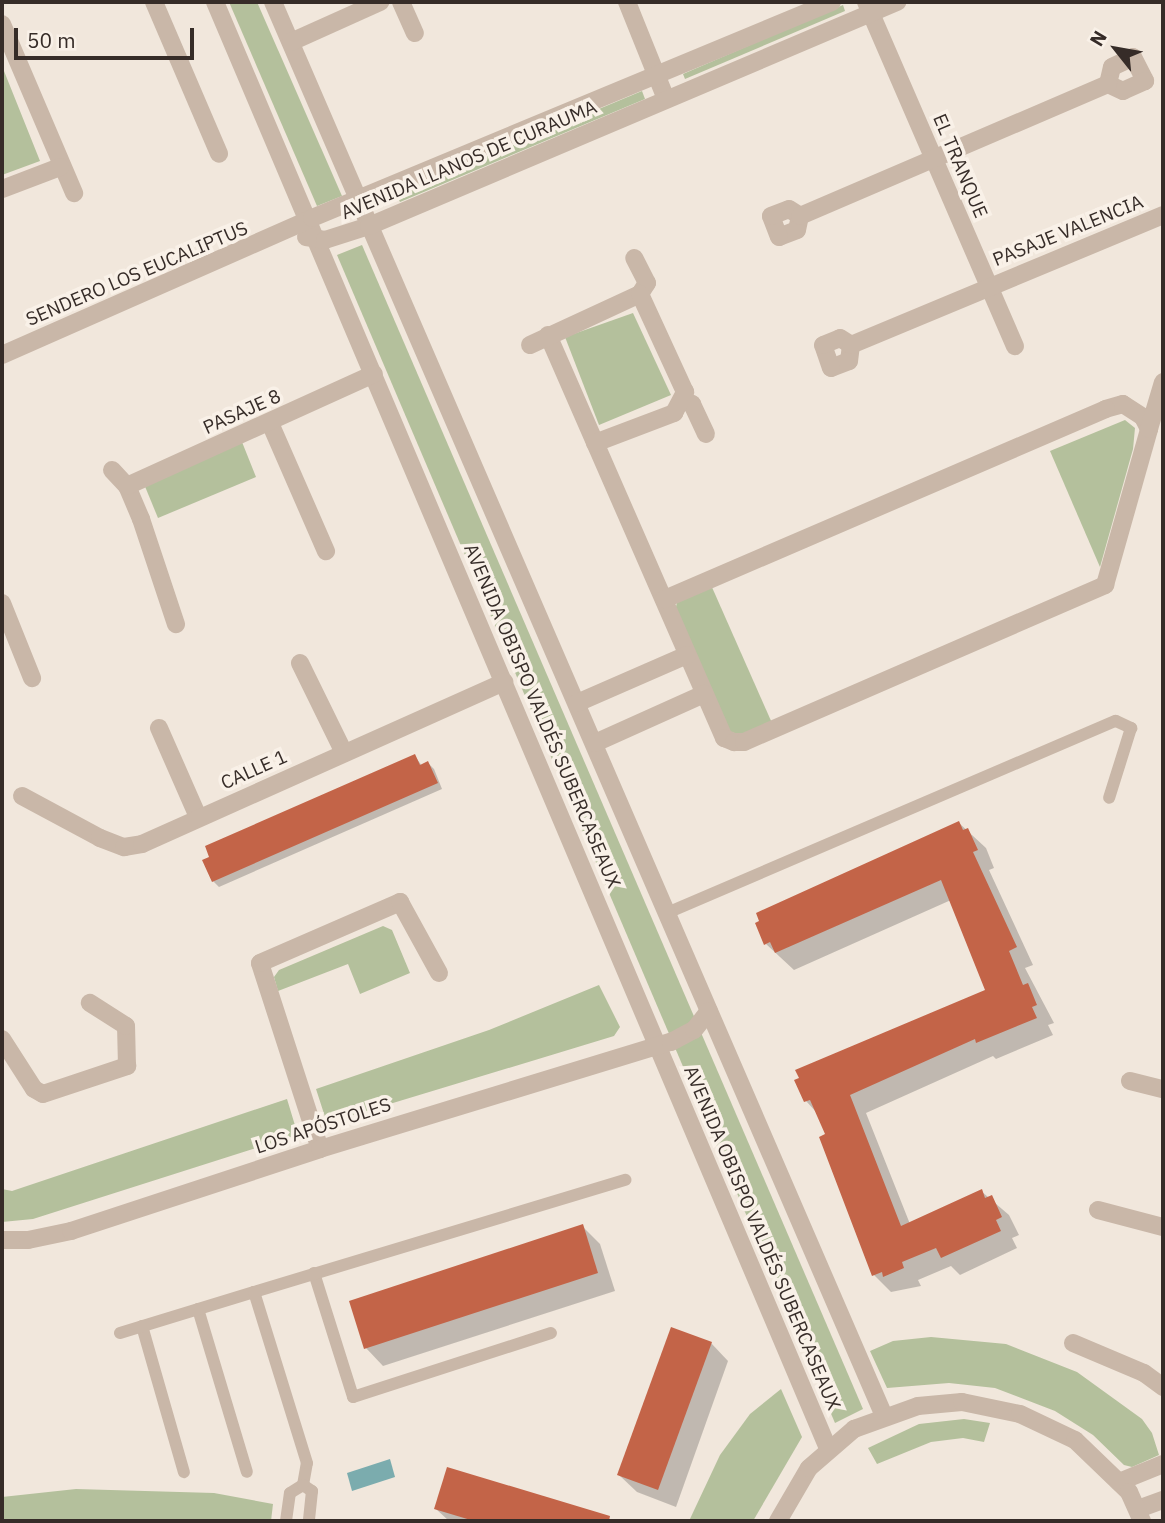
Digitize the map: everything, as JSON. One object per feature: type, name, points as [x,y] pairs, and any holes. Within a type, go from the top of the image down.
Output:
[{"type":"street","points":[[154,2],[219,154]]},
{"type":"street","name":"AVENIDA OBISPO VALDÉS SUBERCASEAUX","points":[[215,2],[828,1448]]},
{"type":"street","name":"AVENIDA OBISPO VALDÉS SUBERCASEAUX","points":[[273,2],[884,1416]]},
{"type":"street","points":[[291,42],[380,2]]},
{"type":"street","points":[[401,2],[415,33]]},
{"type":"street","points":[[627,2],[666,99]]},
{"type":"street","name":"AVENIDA LLANOS DE CURAUMA","points":[[289,232],[308,221],[832,2]]},
{"type":"street","name":"AVENIDA LLANOS DE CURAUMA","points":[[317,241],[369,226],[666,99],[869,8],[897,2]]},
{"type":"street","name":"EL TRANQUE","points":[[869,8],[1015,346]]},
{"type":"street","points":[[2,24],[60,167],[74,193]]},
{"type":"street","points":[[800,216],[1108,84]]},
{"type":"street","points":[[2,189],[60,167]]},
{"type":"street","name":"PASAJE VALENCIA","points":[[851,345],[1163,214]]},
{"type":"street","points":[[289,232],[317,241]]},
{"type":"street","name":"SENDERO LOS EUCALIPTUS","points":[[2,355],[289,232]]},
{"type":"street","points":[[530,345],[548,334],[640,294],[647,283],[635,258]]},
{"type":"street","points":[[595,443],[674,413],[685,392],[640,294]]},
{"type":"street","points":[[548,334],[724,738],[744,742],[1105,585],[1163,382]]},
{"type":"street","name":"PASAJE 8","points":[[127,486],[374,374]]},
{"type":"street","points":[[682,400],[692,404],[706,434]]},
{"type":"street","points":[[664,599],[1106,409],[1122,404],[1143,417],[1149,429]]},
{"type":"street","points":[[270,423],[326,551]]},
{"type":"street","points":[[112,470],[127,486],[176,624]]},
{"type":"street","points":[[2,603],[32,678]]},
{"type":"street","points":[[577,703],[687,655]]},
{"type":"street","points":[[299,663],[344,753]]},
{"type":"street","name":"CALLE 1","points":[[22,796],[124,847],[142,844],[504,681]]},
{"type":"street","points":[[595,743],[704,694]]},
{"type":"street","points":[[159,728],[198,817]]},
{"type":"street","points":[[320,1149],[260,963],[400,902],[439,973]]},
{"type":"street","points":[[2,1039],[34,1089],[43,1094],[127,1066],[126,1026],[90,1003]]},
{"type":"street","name":"LOS APÓSTOLES","points":[[2,1240],[28,1240],[71,1231],[320,1149],[690,1033],[709,1011]]},
{"type":"street","points":[[1130,1081],[1163,1089]]},
{"type":"street","points":[[1098,1210],[1163,1227]]},
{"type":"street","points":[[1073,1343],[1144,1373],[1163,1387]]},
{"type":"street","points":[[778,1521],[809,1468],[828,1448],[884,1416],[951,1402],[1020,1415],[1075,1440],[1119,1482],[1140,1515],[1163,1500]]},
{"type":"street","points":[[1119,1482],[1163,1464]]},
{"type":"lane","points":[[667,913],[1116,721],[1131,728],[1109,798]]},
{"type":"lane","points":[[120,1333],[625,1180]]},
{"type":"lane","points":[[314,1273],[353,1397],[551,1333]]},
{"type":"lane","points":[[254,1292],[307,1463],[303,1485],[290,1493],[286,1521]]},
{"type":"lane","points":[[198,1309],[247,1472]]},
{"type":"lane","points":[[142,1326],[184,1472]]},
{"type":"lane","points":[[303,1485],[312,1491],[309,1521]]},
{"type":"green space","points":[[229,2],[257,2],[342,196],[317,206]]},
{"type":"green space","points":[[843,5],[845,11],[685,79],[683,74]]},
{"type":"green space","points":[[2,66],[40,161],[2,175]]},
{"type":"green space","points":[[642,91],[645,99],[400,202],[396,194]]},
{"type":"green space","points":[[362,245],[863,1409],[835,1423],[337,255]]},
{"type":"green space","points":[[633,313],[671,395],[599,425],[565,337]]},
{"type":"green space","points":[[1125,420],[1135,428],[1133,449],[1100,567],[1050,451]]},
{"type":"green space","points":[[242,442],[256,477],[158,518],[144,484]]},
{"type":"green space","points":[[711,585],[772,723],[742,736],[726,730],[675,612],[677,602]]},
{"type":"green space","points":[[383,926],[392,930],[410,973],[360,994],[348,964],[278,991],[274,977],[279,970]]},
{"type":"green space","points":[[599,985],[620,1027],[614,1036],[327,1123],[316,1089],[489,1030]]},
{"type":"green space","points":[[287,1099],[297,1132],[294,1136],[33,1219],[2,1222],[2,1189],[12,1191]]},
{"type":"green space","points":[[931,1337],[1006,1344],[1077,1372],[1142,1419],[1152,1433],[1159,1455],[1132,1467],[1124,1465],[1093,1435],[1055,1411],[995,1388],[949,1383],[887,1388],[870,1351],[893,1341]]},
{"type":"green space","points":[[781,1389],[802,1437],[753,1521],[689,1521],[720,1455],[750,1414]]},
{"type":"green space","points":[[964,1419],[990,1423],[984,1442],[963,1438],[931,1442],[877,1464],[868,1448],[919,1424]]},
{"type":"green space","points":[[76,1489],[214,1493],[273,1504],[271,1521],[2,1521],[2,1497]]},
{"type":"water","points":[[390,1459],[395,1477],[352,1491],[347,1473]]},
{"type":"building","points":[[415,754],[420,765],[428,761],[438,783],[212,882],[202,860],[209,857],[205,846]]},
{"type":"building","points":[[959,821],[963,830],[968,828],[978,850],[973,852],[1017,947],[1009,951],[1023,985],[1028,983],[1037,1005],[1032,1007],[1037,1018],[976,1043],[975,1039],[850,1095],[901,1226],[982,1189],[985,1198],[992,1195],[1002,1217],[996,1220],[1001,1231],[941,1258],[936,1248],[902,1262],[904,1268],[883,1277],[882,1272],[872,1276],[819,1137],[825,1134],[810,1100],[804,1102],[794,1080],[799,1078],[795,1070],[985,990],[941,880],[775,953],[770,942],[764,945],[755,923],[759,921],[756,913]]},
{"type":"building","points":[[583,1224],[598,1273],[364,1349],[349,1301]]},
{"type":"building","points":[[671,1327],[712,1342],[658,1490],[617,1475]]},
{"type":"building","points":[[447,1467],[610,1516],[609,1521],[474,1521],[434,1509]]}]
